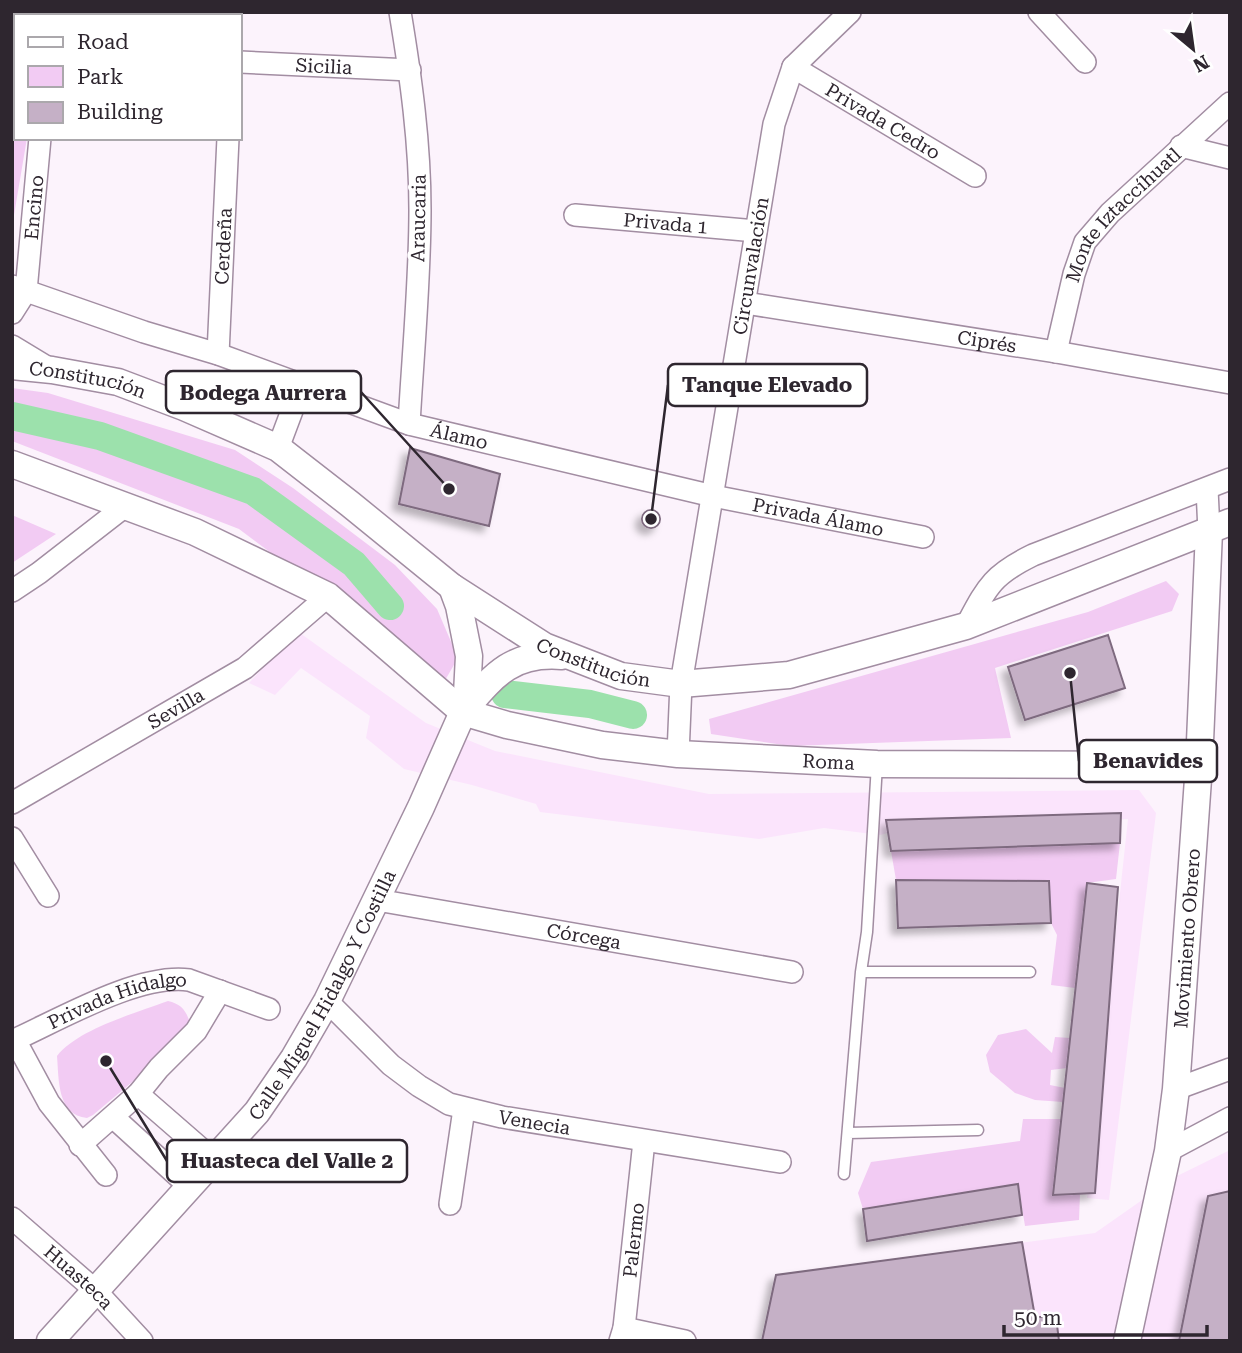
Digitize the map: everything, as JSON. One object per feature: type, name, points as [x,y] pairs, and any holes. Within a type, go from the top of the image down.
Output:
[{"type":"street","name":"Araucaria","points":[[400,12],[410,70],[418,147],[420,211],[410,424]]},
{"type":"street","name":"Circunvalación","points":[[678,754],[681,684],[774,124],[793,67],[850,12]]},
{"type":"street","points":[[1039,12],[1085,62]]},
{"type":"street","name":"Sicilia","points":[[242,62],[410,70]]},
{"type":"street","name":"Privada Cedro","points":[[793,67],[975,176]]},
{"type":"street","name":"Monte Iztaccíhuatl","points":[[1056,352],[1074,274],[1085,242],[1110,212],[1230,103]]},
{"type":"street","name":"Encino","points":[[12,313],[19,289],[40,140]]},
{"type":"street","name":"Cerdeña","points":[[218,354],[228,140]]},
{"type":"street","points":[[1181,146],[1230,158]]},
{"type":"street","name":"Privada 1","points":[[575,215],[756,231]]},
{"type":"street","name":"Álamo","points":[[19,289],[218,354],[410,424],[713,495]]},
{"type":"street","name":"Ciprés","points":[[745,303],[1056,352],[1230,383]]},
{"type":"street","points":[[12,346],[52,370]]},
{"type":"street","name":"Constitución","points":[[12,366],[118,382],[278,448],[452,587],[544,646],[621,676],[681,684],[789,675],[966,626],[1219,527]]},
{"type":"street","points":[[278,448],[302,384]]},
{"type":"street","points":[[12,464],[195,532],[328,596],[463,712]]},
{"type":"street","points":[[966,626],[986,589],[1007,568],[1032,555],[1230,479]]},
{"type":"street","points":[[1207,489],[1219,527]]},
{"type":"street","name":"Privada Álamo","points":[[713,495],[923,537]]},
{"type":"street","points":[[12,591],[124,507]]},
{"type":"street","name":"Movimiento Obrero","points":[[1127,1341],[1168,1151],[1176,1089],[1219,527]]},
{"type":"street","points":[[452,587],[459,606],[469,656],[463,712]]},
{"type":"street","name":"Sevilla","points":[[12,803],[245,668],[328,596]]},
{"type":"street","points":[[463,712],[481,690],[516,661],[530,656],[568,656]]},
{"type":"street","name":"Roma","points":[[463,712],[508,726],[602,745],[678,754],[877,764],[1199,765]]},
{"type":"street","name":"Calle Miguel Hidalgo Y Costilla","points":[[50,1341],[215,1161],[257,1112],[295,1058],[327,1001],[377,900],[463,712]]},
{"type":"street","points":[[12,838],[48,896]]},
{"type":"street","name":"Córcega","points":[[377,900],[792,972]]},
{"type":"street","name":"Privada Hidalgo","points":[[220,991],[196,1031],[138,1094],[80,1145],[49,1103],[13,1041],[120,992],[175,978],[189,980],[220,991],[269,1009]]},
{"type":"street","name":"Venecia","points":[[327,1001],[391,1065],[439,1098],[464,1109],[780,1162]]},
{"type":"street","points":[[1176,1089],[1230,1069]]},
{"type":"street","points":[[138,1094],[215,1161]]},
{"type":"street","points":[[450,1204],[464,1109]]},
{"type":"street","points":[[113,1117],[190,1187]]},
{"type":"street","points":[[1168,1151],[1230,1118]]},
{"type":"street","name":"Palermo","points":[[622,1334],[644,1141]]},
{"type":"street","points":[[80,1145],[106,1175]]},
{"type":"street","name":"Huasteca","points":[[12,1219],[96,1291],[142,1341]]},
{"type":"street","points":[[622,1334],[685,1341]]},
{"type":"lane","points":[[844,1174],[861,972],[867,932],[877,764]]},
{"type":"lane","points":[[861,972],[1030,972]]},
{"type":"lane","points":[[848,1133],[978,1130]]},
{"type":"shaded area","points":[[297,631],[426,723],[495,751],[709,794],[1139,790],[1156,813],[1109,1200],[1087,1198],[1128,819],[900,830],[880,835],[824,828],[759,839],[540,812],[536,804],[404,769],[366,738],[370,716],[301,668],[275,695],[249,683]]},
{"type":"shaded area","points":[[1230,1150],[1230,1341],[762,1341],[776,1275],[1095,1233],[1175,1177]]},
{"type":"green space","points":[[12,65],[14,140],[27,140],[12,227]]},
{"type":"green space","points":[[12,388],[48,393],[235,450],[293,488],[395,565],[437,609],[458,658],[444,682],[239,529],[12,441]]},
{"type":"green space","points":[[12,515],[56,534],[12,563]]},
{"type":"green space","points":[[1166,581],[1179,594],[1172,611],[995,668],[1011,738],[790,746],[711,734],[709,719],[1088,612]]},
{"type":"green space","points":[[1120,843],[1116,879],[1087,883],[1075,988],[1051,985],[1057,935],[1051,923],[1049,881],[896,880],[891,851]]},
{"type":"green space","points":[[168,1001],[182,1008],[190,1023],[150,1067],[93,1115],[87,1118],[70,1110],[61,1095],[57,1056],[66,1046],[93,1030]]},
{"type":"green space","points":[[1026,1029],[1052,1053],[1055,1037],[1070,1038],[1067,1068],[1051,1070],[1050,1085],[1065,1088],[1063,1102],[1035,1100],[1015,1093],[990,1072],[986,1055],[998,1035]]},
{"type":"green space","points":[[1023,1119],[1061,1119],[1053,1195],[1080,1194],[1079,1220],[1025,1226],[1018,1184],[863,1209],[858,1193],[871,1162],[1020,1141]]},
{"type":"building","points":[[410,448],[500,474],[489,526],[399,504]]},
{"type":"building","points":[[651,510],[657,513],[660,519],[657,525],[651,528],[645,525],[642,519],[645,513]]},
{"type":"building","points":[[1108,635],[1125,688],[1025,720],[1008,667]]},
{"type":"building","points":[[1121,813],[1120,843],[891,851],[886,820]]},
{"type":"building","points":[[896,880],[1049,881],[1051,923],[898,928]]},
{"type":"building","points":[[1087,883],[1118,887],[1095,1193],[1053,1195]]},
{"type":"building","points":[[1018,1184],[1022,1215],[867,1241],[863,1209]]},
{"type":"building","points":[[1230,1191],[1230,1341],[1179,1341],[1208,1196]]},
{"type":"building","points":[[1022,1242],[1035,1317],[1056,1317],[1059,1341],[762,1341],[776,1275]]},
{"type":"waterway","points":[[12,416],[100,436],[253,491],[354,564],[390,606]]},
{"type":"waterway","points":[[505,694],[590,704],[633,715]]},
{"type":"place","name":"Bodega Aurrera","points":[[449,489]]},
{"type":"place","name":"Tanque Elevado","points":[[651,519]]},
{"type":"place","name":"Benavides","points":[[1070,673]]},
{"type":"place","name":"Huasteca del Valle 2","points":[[106,1061]]}]
